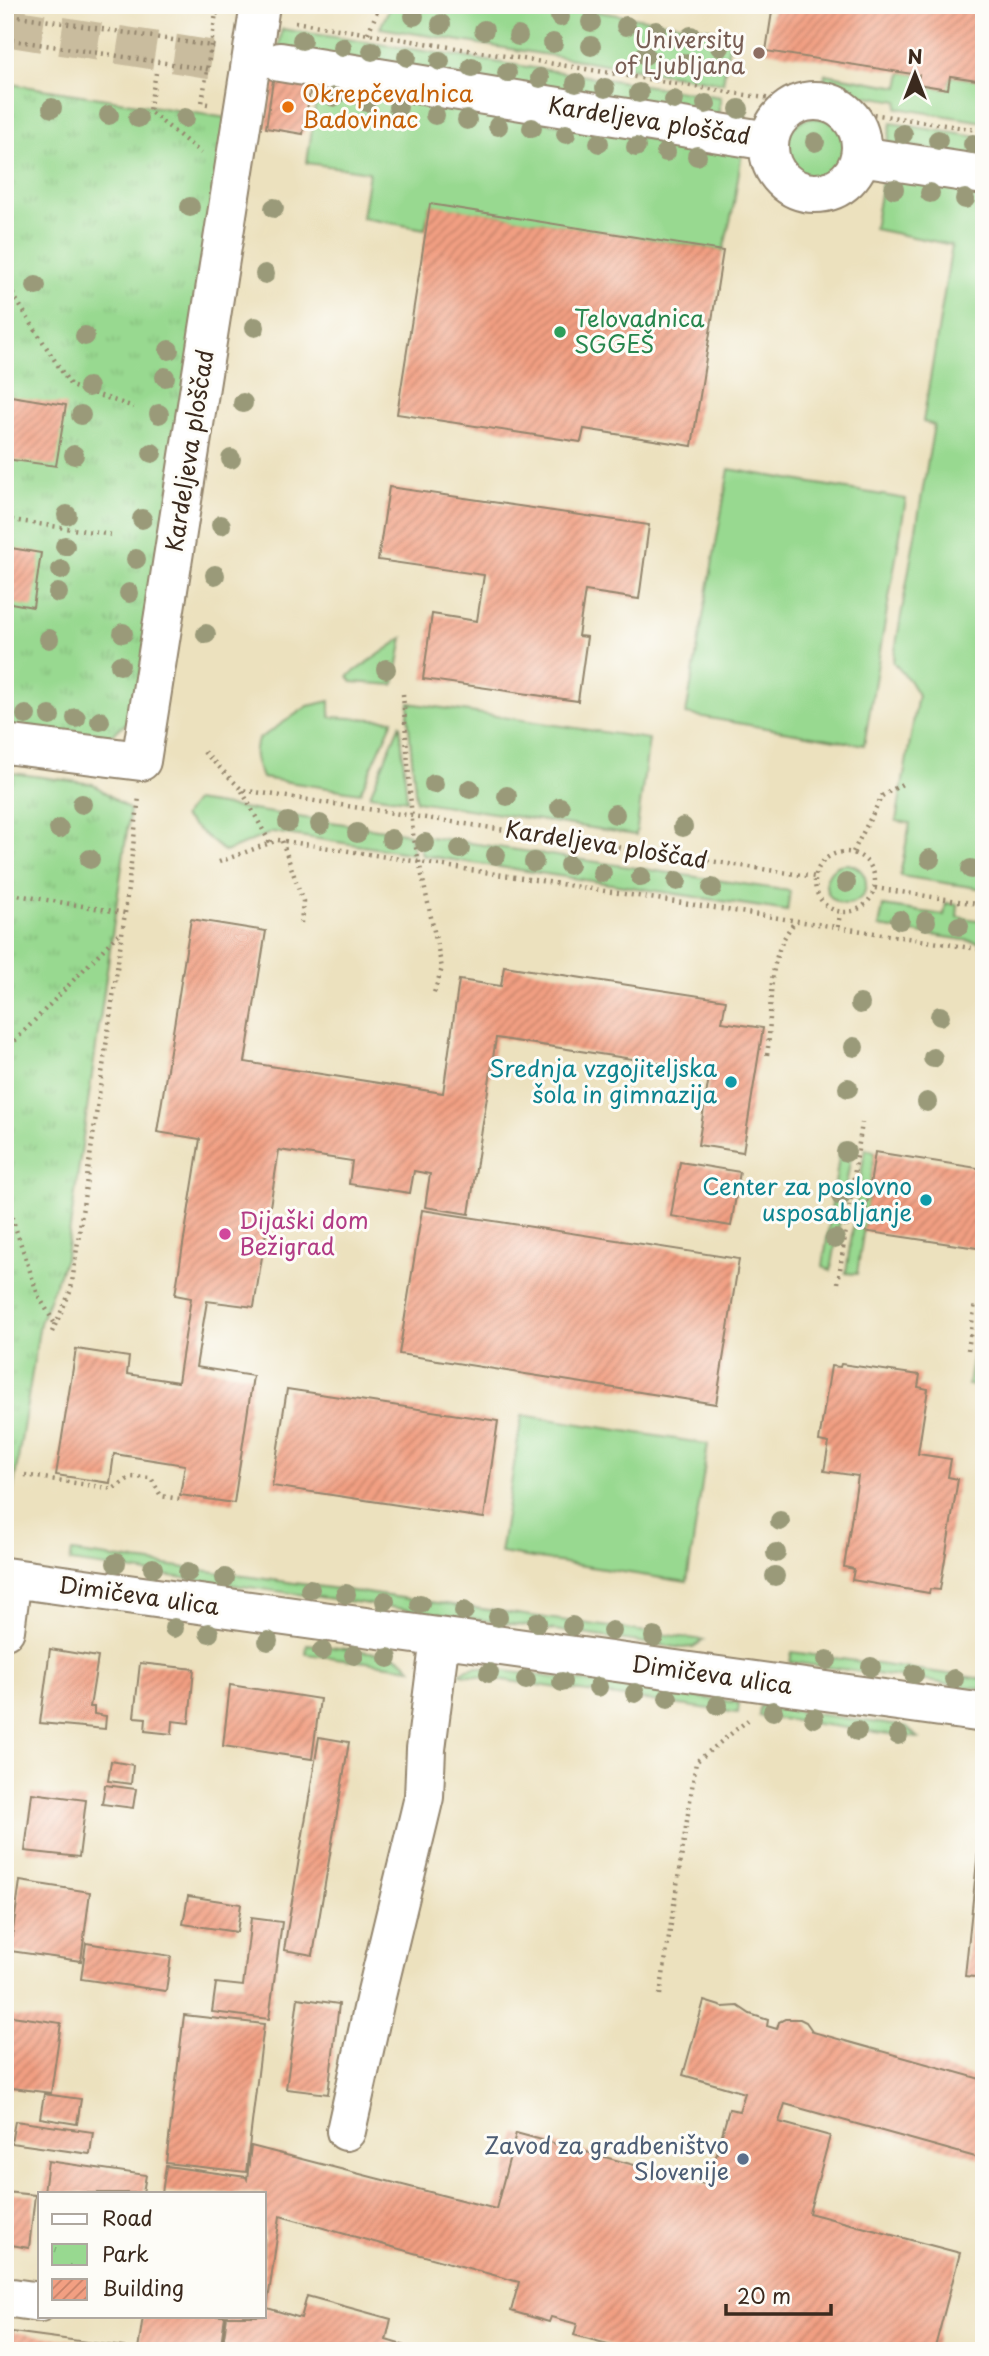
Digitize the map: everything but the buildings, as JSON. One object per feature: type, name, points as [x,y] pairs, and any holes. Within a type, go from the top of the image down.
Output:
[{"type":"street","name":"Kardeljeva ploščad","points":[[141,761],[233,176],[273,13]]},
{"type":"street","name":"Kardeljeva ploščad","points":[[280,62],[769,141]]},
{"type":"street","points":[[821,102],[839,109],[847,115],[860,138],[860,156],[851,175],[841,185],[821,193],[793,188],[777,174],[771,162],[769,141],[779,118],[802,104],[821,102]]},
{"type":"street","points":[[860,156],[984,175]]},
{"type":"street","points":[[5,744],[141,761]]},
{"type":"street","points":[[5,1630],[9,1578]]},
{"type":"street","name":"Dimičeva ulica","points":[[9,1578],[984,1713]]},
{"type":"street","points":[[346,2131],[424,1797],[426,1749],[440,1638]]},
{"type":"street","points":[[5,2297],[38,2302]]},
{"type":"path","points":[[368,33],[380,5]]},
{"type":"path","points":[[202,103],[216,13]]},
{"type":"path","points":[[273,13],[368,33],[802,104]]},
{"type":"path","points":[[5,14],[221,48]]},
{"type":"path","points":[[5,39],[218,71]]},
{"type":"path","points":[[156,74],[149,111],[233,176]]},
{"type":"path","points":[[839,109],[984,131]]},
{"type":"path","points":[[5,282],[71,386],[134,407]]},
{"type":"path","points":[[5,519],[113,536]]},
{"type":"path","points":[[403,694],[411,815],[442,968],[435,993]]},
{"type":"path","points":[[204,752],[242,790],[270,843]]},
{"type":"path","points":[[52,1332],[71,1290],[138,817],[141,761]]},
{"type":"path","points":[[853,852],[882,796],[902,783]]},
{"type":"path","name":"Kardeljeva ploščad","points":[[242,790],[815,877]]},
{"type":"path","points":[[282,841],[303,901],[301,923]]},
{"type":"path","points":[[219,862],[282,841],[984,950]]},
{"type":"path","points":[[853,852],[863,857],[872,867],[875,888],[869,902],[860,909],[840,913],[830,909],[818,898],[815,877],[824,861],[833,854],[853,852]]},
{"type":"path","points":[[875,888],[984,905]]},
{"type":"path","points":[[5,893],[125,913]]},
{"type":"path","points":[[838,927],[840,913]]},
{"type":"path","points":[[767,1055],[771,1032],[771,991],[778,947],[795,921]]},
{"type":"path","points":[[5,1051],[122,930]]},
{"type":"path","points":[[838,1283],[862,1123]]},
{"type":"path","points":[[5,1197],[38,1295],[55,1325]]},
{"type":"path","points":[[968,1350],[975,1303]]},
{"type":"path","points":[[25,1475],[113,1489],[131,1477],[151,1478],[161,1496],[180,1499]]},
{"type":"path","points":[[660,1996],[696,1762],[747,1720]]},
{"type":"green space","points":[[391,5],[552,5],[731,32],[723,83],[380,28]]},
{"type":"green space","points":[[282,29],[721,97],[718,116],[279,48]]},
{"type":"green space","points":[[902,72],[919,75],[918,85],[947,89],[950,76],[984,81],[984,122],[897,108],[898,101],[823,89],[825,74],[899,87]]},
{"type":"green space","points":[[5,83],[227,118],[134,717],[98,746],[5,732]]},
{"type":"green space","points":[[318,87],[742,153],[723,251],[430,205],[425,229],[362,218],[369,172],[307,163]]},
{"type":"green space","points":[[809,118],[821,118],[840,131],[845,148],[843,160],[832,173],[821,178],[809,178],[790,165],[785,154],[785,142],[798,123]]},
{"type":"green space","points":[[891,123],[984,138],[984,158],[888,143]]},
{"type":"green space","points":[[883,176],[984,191],[984,889],[900,876],[910,823],[896,821],[918,695],[893,662],[934,425],[923,422],[952,245],[874,229]]},
{"type":"green space","points":[[729,469],[906,499],[864,745],[686,714]]},
{"type":"green space","points":[[403,638],[394,685],[352,682],[348,676]]},
{"type":"green space","points":[[330,701],[330,717],[393,720],[360,793],[262,778],[255,754],[259,739],[308,706]]},
{"type":"green space","points":[[409,703],[649,739],[636,835],[416,801]]},
{"type":"green space","points":[[400,724],[407,800],[370,795]]},
{"type":"green space","points":[[5,772],[93,784],[130,810],[66,1256],[40,1323],[7,1528],[5,1528]]},
{"type":"green space","points":[[195,801],[409,834],[414,854],[273,832],[225,852],[183,817]]},
{"type":"green space","points":[[417,835],[790,891],[787,911],[422,855]]},
{"type":"green space","points":[[846,864],[860,870],[866,884],[860,898],[846,904],[832,898],[826,884],[832,870]]},
{"type":"green space","points":[[946,903],[958,905],[957,917],[984,921],[984,943],[879,927],[883,906],[944,915]]},
{"type":"green space","points":[[841,1143],[853,1145],[831,1271],[823,1266]]},
{"type":"green space","points":[[865,1149],[875,1152],[857,1274],[846,1273]]},
{"type":"green space","points":[[979,1315],[984,1316],[984,1386],[968,1385]]},
{"type":"green space","points":[[522,1415],[708,1444],[687,1582],[500,1553]]},
{"type":"green space","points":[[72,1552],[704,1640],[693,1647],[682,1648],[70,1562]]},
{"type":"green space","points":[[307,1644],[393,1655],[411,1668],[306,1654]]},
{"type":"green space","points":[[792,1652],[984,1679],[984,1689],[790,1662]]},
{"type":"green space","points":[[476,1667],[739,1703],[738,1713],[459,1674]]},
{"type":"green space","points":[[760,1706],[907,1727],[919,1738],[759,1716]]},
{"type":"tunnel","points":[[5,27],[221,61]]},
{"type":"place","name":"University of Ljubljana","points":[[759,53]]},
{"type":"place","name":"Okrepčevalnica Badovinac","points":[[288,107]]},
{"type":"place","name":"Telovadnica SGGEŠ","points":[[560,332]]},
{"type":"place","name":"Srednja vzgojiteljska šola in gimnazija","points":[[731,1082]]},
{"type":"place","name":"Center za poslovno usposabljanje","points":[[926,1200]]},
{"type":"place","name":"Dijaški dom Bežigrad","points":[[225,1234]]},
{"type":"place","name":"Zavod za gradbeništvo Slovenije","points":[[743,2159]]}]
